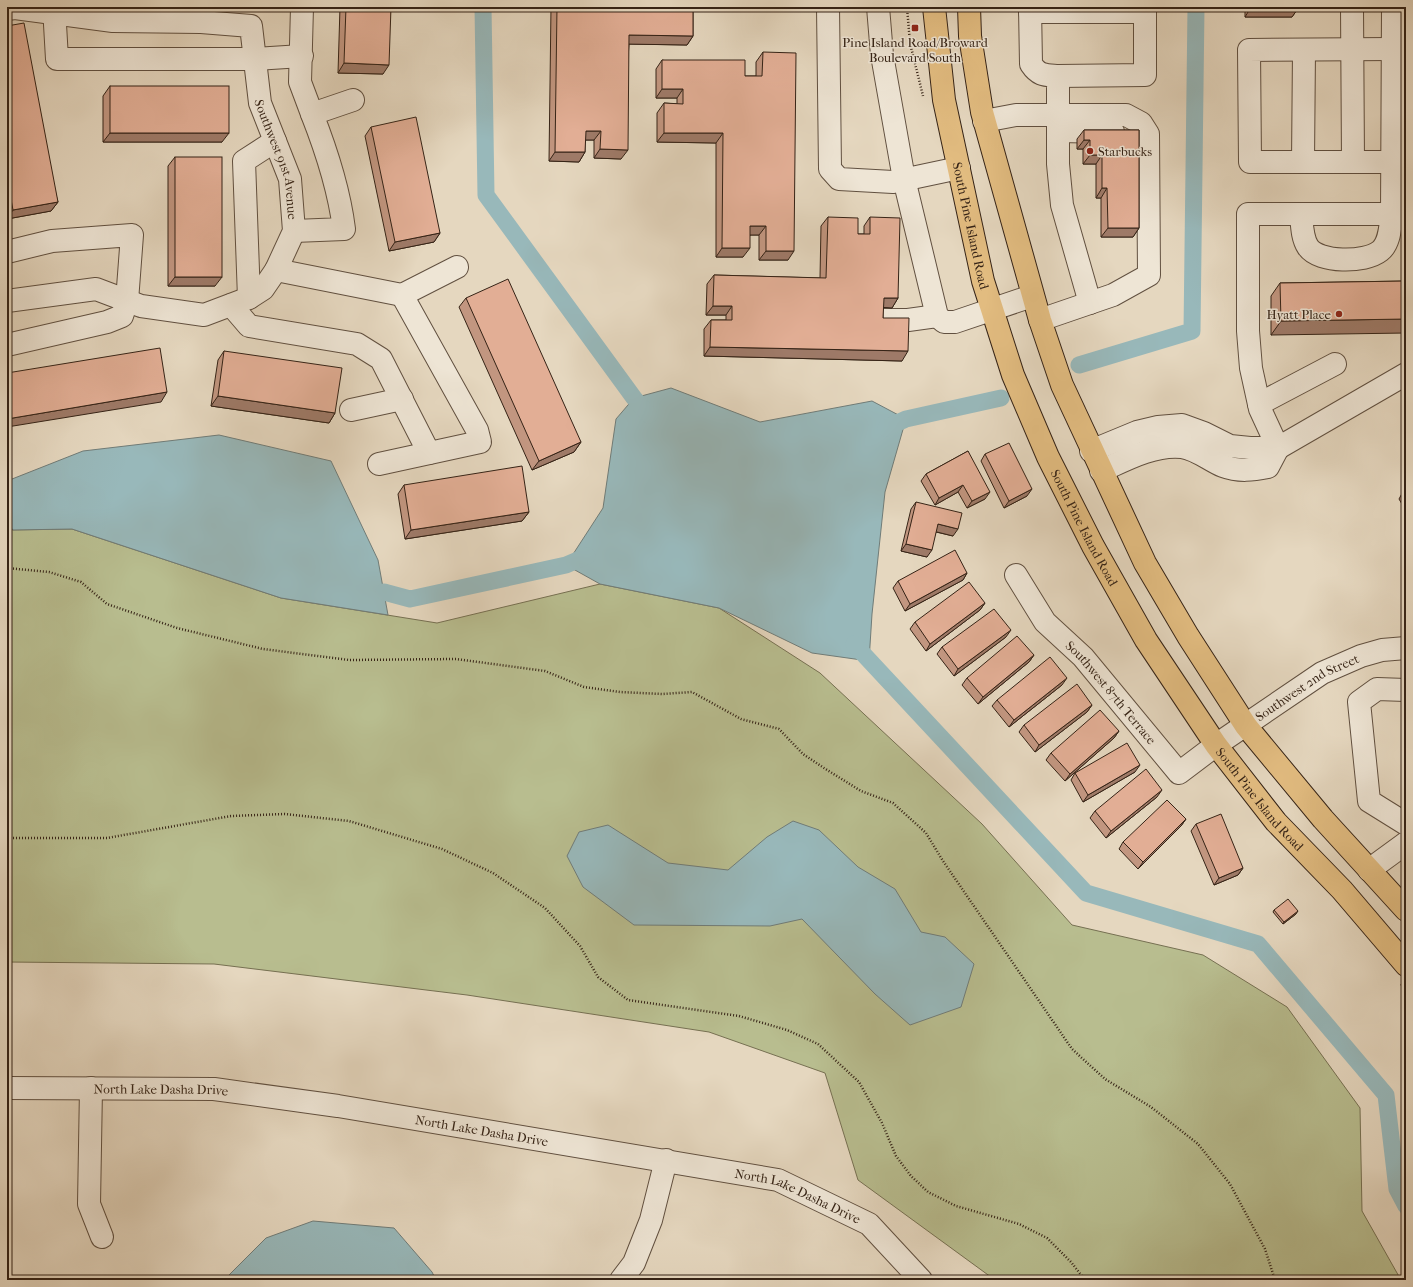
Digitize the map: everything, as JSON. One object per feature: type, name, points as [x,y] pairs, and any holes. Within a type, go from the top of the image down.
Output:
[{"type":"main road","name":"South Pine Island Road","points":[[934,7],[944,100],[983,281],[1016,382],[1048,457],[1093,546],[1146,640],[1216,745],[1276,822],[1342,890],[1406,965]]},
{"type":"main road","points":[[969,7],[970,36],[982,112],[1032,296],[1062,385],[1100,471],[1145,563],[1188,636],[1246,726],[1323,819],[1406,910]]},
{"type":"street","points":[[294,231],[344,229],[341,204],[327,154],[300,82],[302,56],[302,7]]},
{"type":"street","points":[[828,7],[830,169],[839,179],[893,182],[959,168]]},
{"type":"street","points":[[878,7],[882,55],[904,179],[937,316],[944,322],[955,322],[1032,296]]},
{"type":"street","points":[[1352,7],[1353,162]]},
{"type":"street","points":[[1301,214],[1304,235],[1308,246],[1313,252],[1322,256],[1335,259],[1361,258],[1373,255],[1380,251],[1388,238],[1399,162],[1399,84],[1393,50],[1393,7]]},
{"type":"street","name":"Southwest 91st Avenue","points":[[7,9],[54,10],[113,21],[202,22],[251,26],[260,103],[290,179],[294,231],[276,270],[263,289],[240,302],[204,315],[141,306],[96,289],[7,301]]},
{"type":"street","points":[[1030,9],[1145,10],[1145,75],[1058,76],[1044,75],[1035,70],[1031,64],[1030,9]]},
{"type":"street","points":[[54,10],[57,59],[255,59],[302,56]]},
{"type":"street","points":[[1393,50],[1249,50],[1250,162],[1399,162]]},
{"type":"street","points":[[1303,162],[1304,50]]},
{"type":"street","points":[[1058,76],[1058,164],[1062,204],[1090,304]]},
{"type":"street","points":[[312,114],[353,100]]},
{"type":"street","points":[[984,121],[1016,115],[1058,123],[1126,115],[1141,123],[1148,134],[1150,275],[1113,295],[1040,320]]},
{"type":"street","points":[[275,141],[244,161],[240,302],[249,326],[358,344],[381,359],[429,453]]},
{"type":"street","points":[[1278,448],[1267,426],[1259,404],[1251,368],[1249,349],[1248,214],[1392,214]]},
{"type":"street","points":[[7,252],[52,241],[132,235],[127,301],[122,316],[107,322],[7,345]]},
{"type":"street","points":[[276,270],[402,295],[457,266]]},
{"type":"street","points":[[379,464],[480,442],[477,430],[402,295]]},
{"type":"street","points":[[877,320],[908,320],[937,316]]},
{"type":"street","points":[[1259,404],[1335,364]]},
{"type":"street","points":[[1091,451],[1137,432],[1158,427],[1182,425],[1204,433],[1230,446],[1278,448],[1406,374]]},
{"type":"street","points":[[351,410],[402,399]]},
{"type":"street","points":[[1100,471],[1159,448],[1182,447],[1205,456],[1224,466],[1248,471],[1268,467],[1278,448]]},
{"type":"street","name":"Southwest 87th Terrace","points":[[1016,575],[1045,622],[1084,657],[1179,773],[1216,745]]},
{"type":"street","name":"Southwest 2nd Street","points":[[1216,745],[1322,673],[1361,656],[1382,650],[1406,648]]},
{"type":"street","points":[[1406,690],[1376,689],[1359,702],[1369,801],[1406,824]]},
{"type":"street","points":[[1370,870],[1406,843]]},
{"type":"street","name":"North Lake Dasha Drive","points":[[7,1088],[214,1089],[338,1106],[778,1180],[869,1224],[921,1280]]},
{"type":"street","points":[[92,1088],[89,1204],[102,1237]]},
{"type":"street","points":[[621,1280],[634,1263],[651,1220],[666,1160]]},
{"type":"path","points":[[7,568],[49,572],[81,582],[107,604],[177,628],[263,649],[349,660],[456,659],[502,664],[545,672],[584,687],[620,692],[662,694],[692,692],[741,719],[779,729],[803,754],[861,791],[893,803],[926,833],[947,867],[1072,1049],[1105,1079],[1151,1107],[1198,1144],[1230,1184],[1265,1249],[1275,1280]]},
{"type":"path","points":[[7,838],[107,838],[231,816],[285,814],[349,821],[442,849],[493,873],[545,908],[580,946],[598,977],[628,1000],[739,1016],[787,1030],[818,1044],[859,1082],[882,1123],[896,1156],[911,1176],[928,1192],[956,1206],[1018,1224],[1047,1238],[1071,1262],[1085,1280]]},
{"type":"green space","points":[[72,529],[281,598],[437,623],[600,584],[719,608],[820,673],[982,824],[1072,925],[1203,955],[1287,1007],[1360,1108],[1362,1211],[1401,1280],[995,1280],[858,1180],[825,1073],[709,1032],[467,995],[214,964],[7,962],[7,530]]},
{"type":"water","points":[[671,388],[760,422],[872,401],[906,419],[885,492],[872,614],[869,661],[812,653],[719,608],[600,584],[566,565],[603,508],[616,419],[634,398]]},
{"type":"water","points":[[219,435],[331,461],[378,560],[388,615],[281,598],[72,529],[13,530],[7,523],[7,481],[83,451]]},
{"type":"water","points":[[793,821],[819,830],[858,867],[895,889],[921,932],[945,937],[974,964],[961,1007],[910,1025],[875,994],[802,919],[770,926],[634,925],[583,887],[567,856],[579,832],[608,825],[668,863],[728,870],[767,837]]},
{"type":"water","points":[[313,1221],[394,1228],[432,1272],[436,1280],[224,1280],[266,1238]]},
{"type":"building","points":[[346,7],[391,7],[389,65],[344,63]]},
{"type":"building","points":[[557,7],[693,7],[693,36],[629,35],[628,150],[600,149],[601,131],[586,131],[585,152],[555,152]]},
{"type":"building","points":[[24,23],[58,202],[13,210],[7,178],[7,26]]},
{"type":"building","points":[[763,52],[796,53],[794,251],[766,251],[766,226],[750,226],[750,248],[722,248],[723,133],[664,133],[664,103],[683,104],[683,89],[662,89],[662,60],[745,60],[745,76],[762,76]]},
{"type":"building","points":[[110,86],[229,86],[229,133],[110,133]]},
{"type":"building","points":[[416,117],[440,233],[395,242],[371,127]]},
{"type":"building","points":[[1084,130],[1139,130],[1139,228],[1108,228],[1107,188],[1102,188],[1102,155],[1090,155],[1090,140],[1084,140]]},
{"type":"building","points":[[175,157],[222,157],[222,277],[175,277]]},
{"type":"building","points":[[828,217],[858,218],[858,234],[870,234],[870,217],[900,218],[898,298],[884,298],[883,318],[909,318],[908,351],[710,347],[711,320],[732,320],[732,306],[713,306],[714,275],[826,278]]},
{"type":"building","points":[[508,279],[581,442],[539,461],[466,298]]},
{"type":"building","points":[[1406,281],[1406,319],[1281,321],[1280,283]]},
{"type":"building","points":[[160,348],[167,392],[7,419],[7,373]]},
{"type":"building","points":[[224,351],[342,368],[335,413],[218,396]]},
{"type":"building","points":[[1009,443],[1032,489],[1009,501],[985,454]]},
{"type":"building","points":[[968,451],[990,492],[972,501],[963,485],[939,498],[926,474]]},
{"type":"building","points":[[522,466],[529,512],[411,530],[404,485]]},
{"type":"building","points":[[916,502],[962,513],[958,529],[938,524],[932,550],[906,544]]},
{"type":"building","points":[[955,550],[967,573],[910,604],[898,581]]},
{"type":"building","points":[[969,582],[985,603],[930,644],[915,622]]},
{"type":"building","points":[[994,609],[1011,630],[958,669],[942,647]]},
{"type":"building","points":[[1017,636],[1034,655],[983,697],[967,678]]},
{"type":"building","points":[[1050,657],[1067,678],[1014,720],[997,700]]},
{"type":"building","points":[[1077,684],[1092,705],[1039,745],[1024,725]]},
{"type":"building","points":[[1100,710],[1119,731],[1070,774],[1051,753]]},
{"type":"building","points":[[1127,743],[1140,765],[1088,795],[1075,773]]},
{"type":"building","points":[[1146,769],[1162,790],[1111,831],[1095,811]]},
{"type":"building","points":[[1167,800],[1186,819],[1143,862],[1123,842]]},
{"type":"building","points":[[1221,814],[1243,868],[1219,878],[1196,824]]},
{"type":"building","points":[[1288,899],[1298,911],[1284,922],[1274,910]]},
{"type":"waterway","points":[[483,7],[486,195],[634,398],[649,415]]},
{"type":"waterway","points":[[1079,365],[1192,331],[1196,7]]},
{"type":"waterway","points":[[886,428],[906,419],[1001,398]]},
{"type":"waterway","points":[[384,592],[410,599],[566,565],[587,556]]},
{"type":"waterway","points":[[854,644],[1086,893],[1258,944],[1386,1095],[1397,1189],[1406,1206]]},
{"type":"place","name":"Pine Island Road/Broward Boulevard South","points":[[915,28]]},
{"type":"place","name":"Starbucks","points":[[1090,151]]},
{"type":"place","name":"Hyatt Place","points":[[1339,314]]}]
